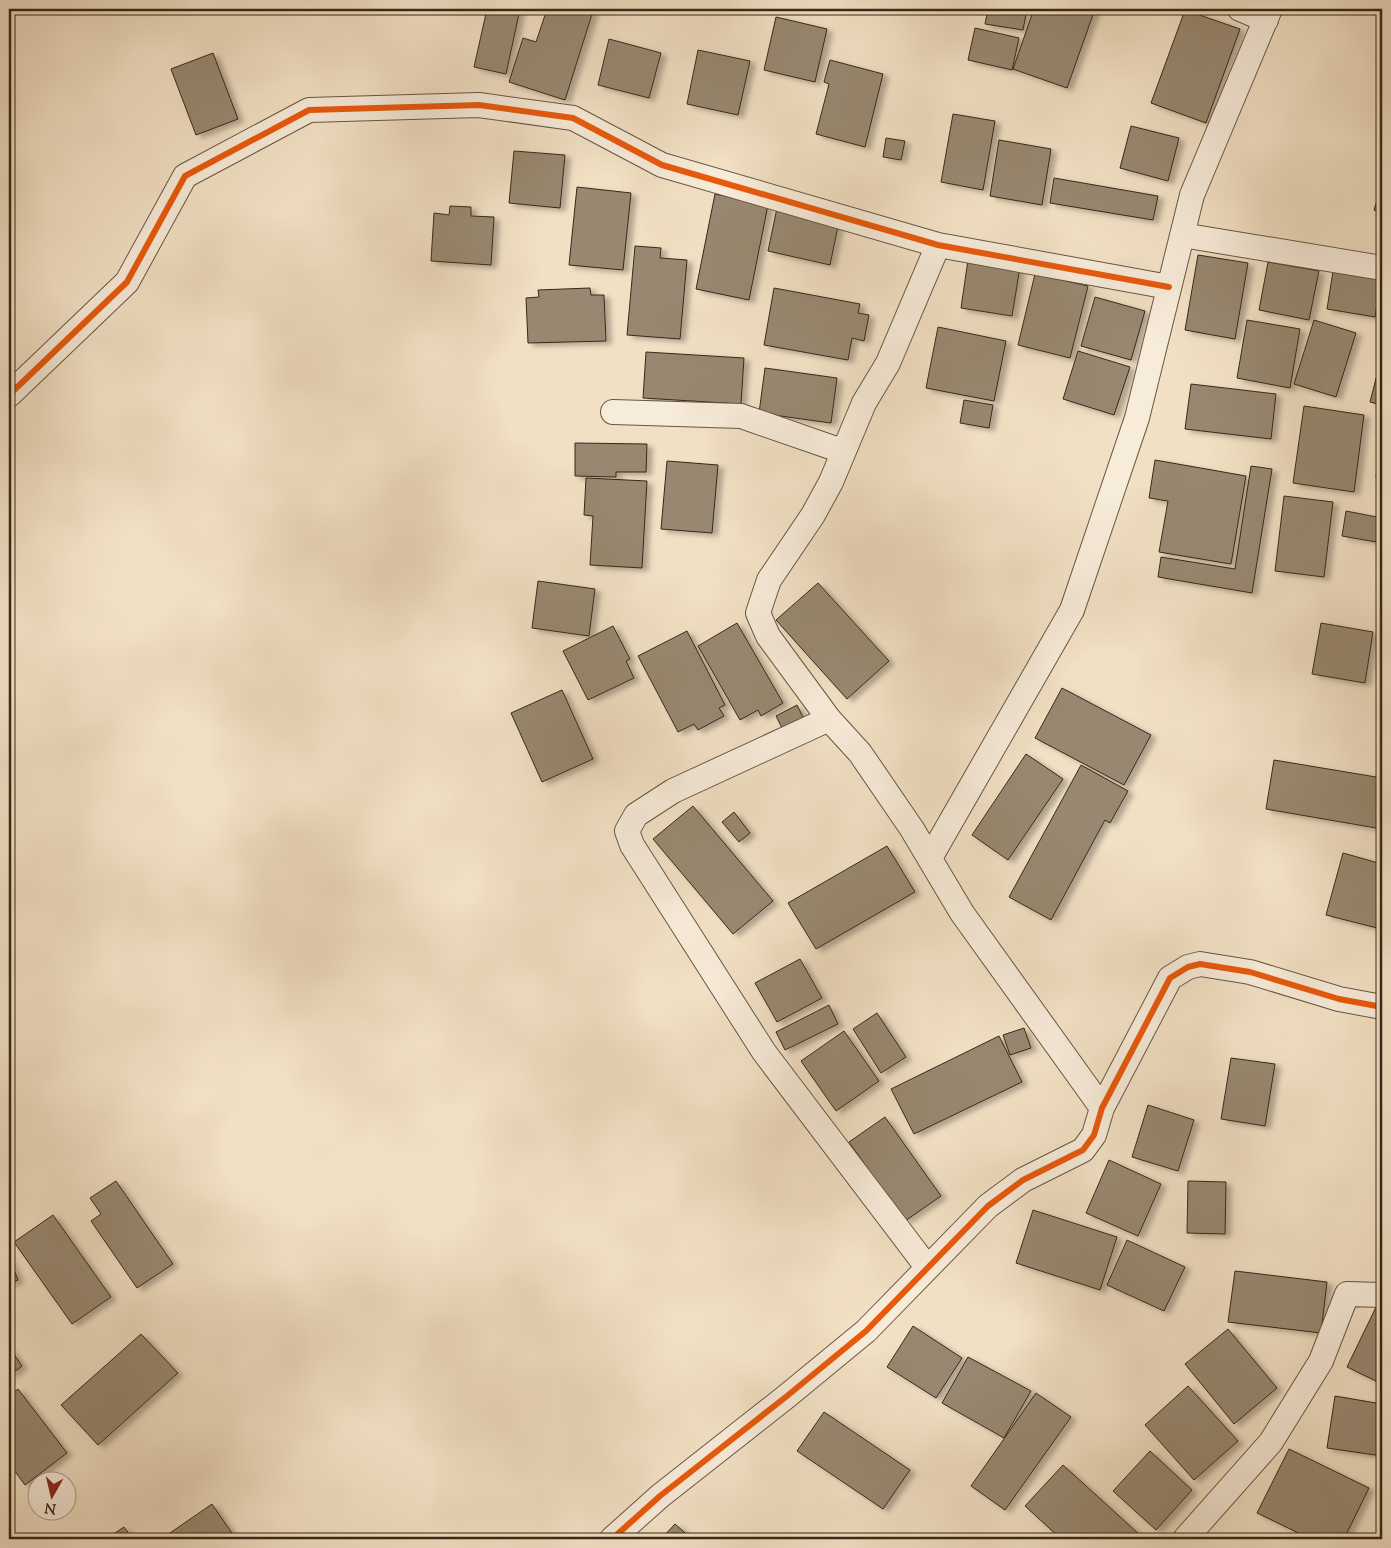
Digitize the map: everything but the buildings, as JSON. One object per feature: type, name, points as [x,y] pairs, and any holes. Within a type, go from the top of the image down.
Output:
[{"type":"street","points":[[930,858],[1072,610],[1138,418],[1192,195],[1268,14],[1240,9]]},
{"type":"street","points":[[9,395],[127,282],[185,176],[309,110],[479,105],[573,118],[662,165],[938,245],[1169,287]]},
{"type":"street","points":[[1182,235],[1382,268]]},
{"type":"street","points":[[938,245],[888,362],[864,403],[842,451],[831,482],[813,515],[769,580],[758,613],[768,636],[829,719],[860,754],[930,858],[962,913],[1102,1108]]},
{"type":"street","points":[[613,412],[741,416],[842,451]]},
{"type":"street","points":[[829,719],[665,796],[636,815],[627,831],[632,845],[764,1052],[927,1267]]},
{"type":"street","points":[[612,1539],[660,1496],[866,1331],[988,1206],[1023,1180],[1083,1150],[1094,1135],[1102,1108],[1170,978],[1188,966],[1200,964],[1250,972],[1339,999],[1382,1007]]},
{"type":"street","points":[[1185,1539],[1272,1442],[1321,1362],[1347,1294],[1382,1295]]},
{"type":"cycle path","points":[[9,395],[127,282],[185,176],[309,110],[479,105],[573,118],[662,165],[938,245],[1169,287]]},
{"type":"cycle path","points":[[612,1539],[660,1496],[866,1331],[988,1206],[1023,1180],[1083,1150],[1094,1135],[1102,1108],[1170,978],[1188,967],[1200,964],[1250,972],[1339,999],[1382,1007]]}]
